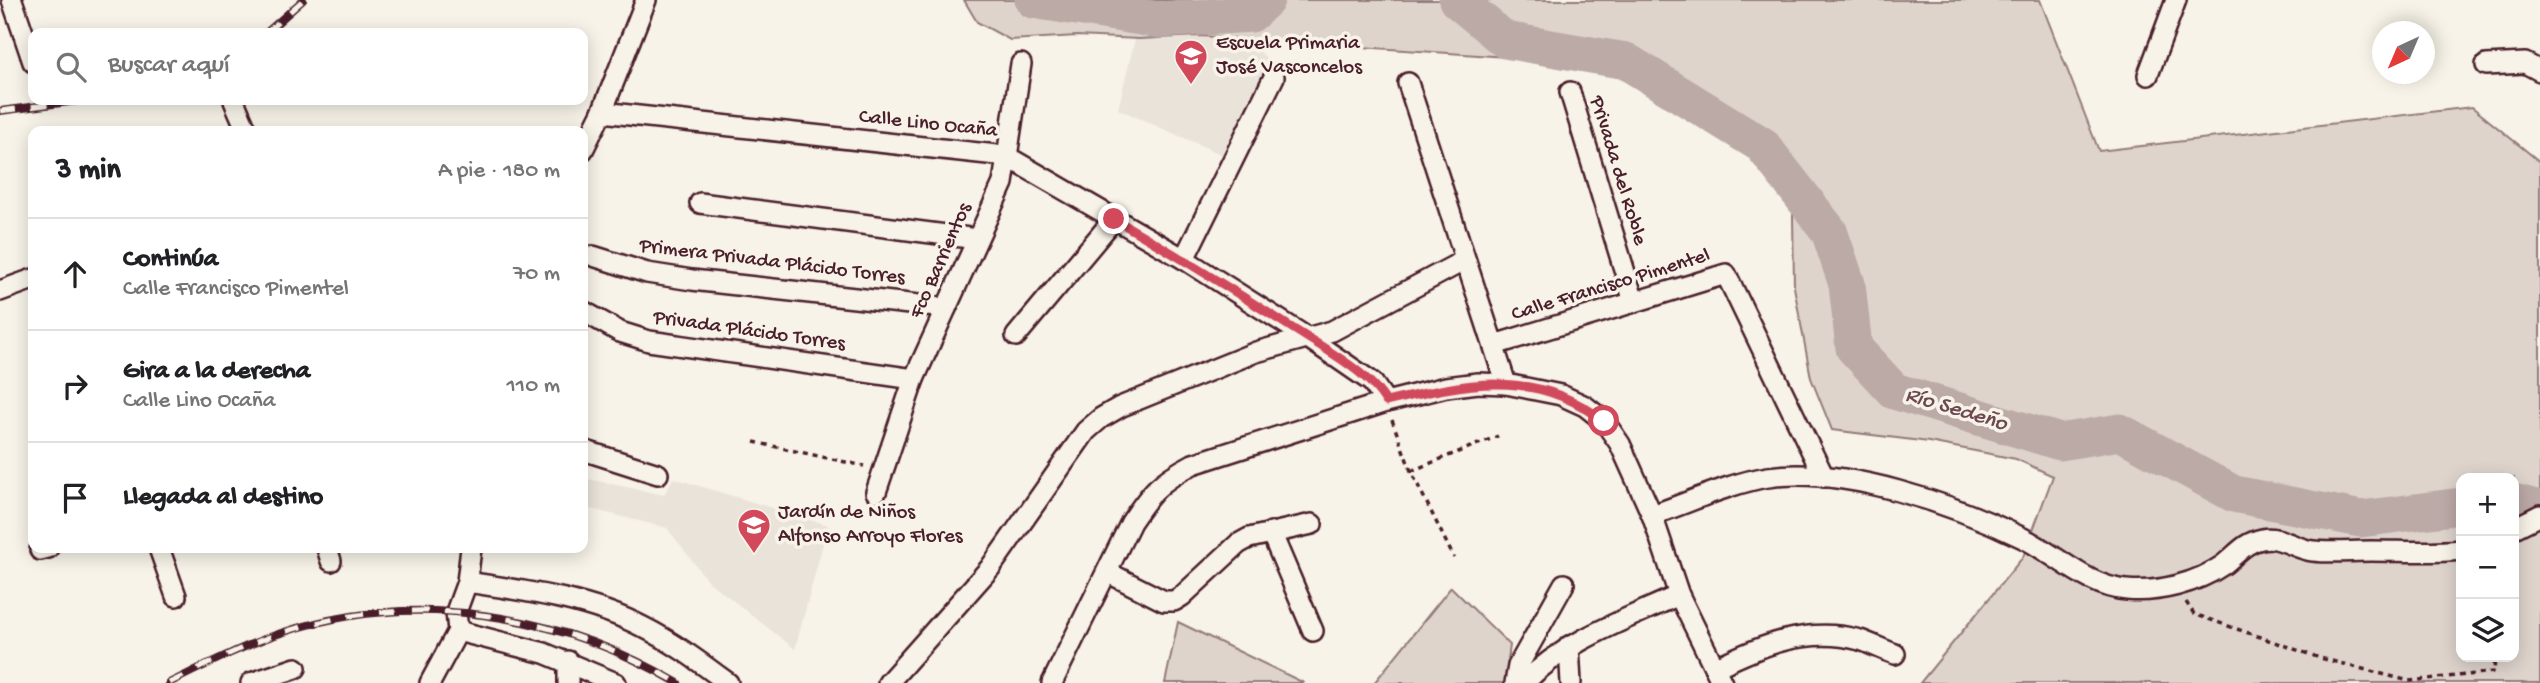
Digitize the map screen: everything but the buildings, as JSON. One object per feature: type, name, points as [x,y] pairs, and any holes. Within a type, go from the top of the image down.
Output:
[{"type":"street","points":[[12,0],[28,47]]},
{"type":"street","points":[[588,140],[602,112],[646,0]]},
{"type":"street","points":[[2148,75],[2176,0]]},
{"type":"street","points":[[2486,65],[2525,63],[2540,71]]},
{"type":"street","name":"Fco Barrientos","points":[[876,492],[914,379],[1003,183],[1021,64]]},
{"type":"street","points":[[1184,259],[1274,77]]},
{"type":"street","points":[[1408,83],[1506,384]]},
{"type":"street","name":"Privada del Roble","points":[[1570,92],[1634,302]]},
{"type":"street","points":[[236,105],[245,126]]},
{"type":"street","name":"Calle Lino Ocaña","points":[[602,112],[1006,156],[1184,259],[1308,338],[1372,382],[1386,402]]},
{"type":"street","points":[[701,202],[977,239]]},
{"type":"street","points":[[1016,336],[1114,219]]},
{"type":"street","name":"Primera Privada Plácido Torres","points":[[593,256],[647,273],[692,280],[946,308]]},
{"type":"street","points":[[888,683],[990,568],[1086,431],[1101,418],[1120,407],[1255,352],[1332,331],[1465,260]]},
{"type":"street","name":"Calle Francisco Pimentel","points":[[1494,345],[1726,274],[1824,477]]},
{"type":"street","points":[[0,291],[28,281]]},
{"type":"street","name":"Privada Plácido Torres","points":[[588,314],[620,332],[649,341],[914,379]]},
{"type":"street","points":[[1052,683],[1131,522],[1146,499],[1165,479],[1192,464],[1386,402],[1446,387],[1478,383],[1506,384],[1560,395],[1585,406],[1604,421],[1620,444],[1652,515],[1679,596],[1719,676],[1749,651],[1783,639],[1822,634],[1860,640],[1895,654]]},
{"type":"street","points":[[588,452],[658,474]]},
{"type":"street","points":[[1652,515],[1769,477],[1824,477],[1888,488],[1993,524],[2031,542],[2110,588],[2129,591],[2175,586],[2203,576],[2222,565],[2247,544],[2273,537],[2311,551],[2456,551]]},
{"type":"street","points":[[2519,526],[2540,515]]},
{"type":"street","points":[[1107,572],[1164,601],[1174,601],[1238,544],[1271,532],[1312,524]]},
{"type":"street","points":[[1271,532],[1312,631]]},
{"type":"street","points":[[161,553],[176,596]]},
{"type":"street","points":[[430,683],[458,631],[456,612],[467,582],[470,553]]},
{"type":"street","points":[[467,582],[530,591],[593,607],[643,627],[690,655],[728,683]]},
{"type":"street","points":[[1515,683],[1518,666],[1564,584]]},
{"type":"street","points":[[1524,683],[1569,646],[1679,596]]},
{"type":"street","points":[[458,631],[568,661],[616,683]]},
{"type":"street","points":[[1569,646],[1571,683]]},
{"type":"street","points":[[568,661],[568,683]]},
{"type":"street","points":[[251,683],[296,668]]},
{"type":"path","points":[[1386,402],[1411,471],[1454,558]]},
{"type":"path","points":[[1411,471],[1498,436]]},
{"type":"path","points":[[754,442],[883,471]]},
{"type":"path","points":[[2175,586],[2194,614],[2333,661],[2409,681],[2494,672],[2495,662]]},
{"type":"shaded area","points":[[964,0],[2040,0],[2099,151],[2472,107],[2540,162],[2540,683],[1920,683],[2023,557],[2053,476],[2016,459],[1929,442],[1832,430],[1811,378],[1794,287],[1793,215],[1797,182],[1775,157],[1708,110],[1618,70],[1507,57],[1200,36],[1139,39],[1077,36],[1010,40],[977,22]]},
{"type":"shaded area","name":"Escuela Primaria José Vasconcelos","points":[[1137,31],[1242,33],[1271,63],[1225,156],[1118,109]]},
{"type":"shaded area","name":"Jardín de Niños Alfonso Arroyo Flores","points":[[673,478],[828,525],[795,649],[708,581],[667,528],[588,508],[588,479],[664,495]]},
{"type":"shaded area","points":[[1451,587],[1510,645],[1505,683],[1374,683]]},
{"type":"shaded area","points":[[1178,622],[1304,683],[1165,683]]},
{"type":"waterway","name":"Río Sedeño","points":[[1033,0],[1159,20],[1251,14],[1266,0]]},
{"type":"waterway","name":"Río Sedeño","points":[[1457,0],[1505,40],[1626,61],[1762,145],[1829,231],[1847,284],[1854,348],[1894,391],[2060,442],[2120,432],[2234,494],[2361,519],[2456,507]]},
{"type":"waterway","name":"Río Sedeño","points":[[2519,503],[2540,509]]},
{"type":"railway","points":[[272,28],[303,0]]},
{"type":"railway","points":[[0,111],[46,105]]},
{"type":"railway","points":[[169,683],[281,633],[331,620],[382,612],[433,611],[484,615],[535,625],[584,639],[632,659],[678,683]]},
{"type":"place","name":"Escuela Primaria José Vasconcelos","points":[[1191,86]]},
{"type":"place","name":"Jardín de Niños Alfonso Arroyo Flores","points":[[754,555]]},
{"type":"route","points":[[1114,219],[1184,259],[1308,338],[1372,382],[1386,402],[1446,387],[1478,383],[1506,384],[1560,395],[1585,406],[1604,421]]}]
